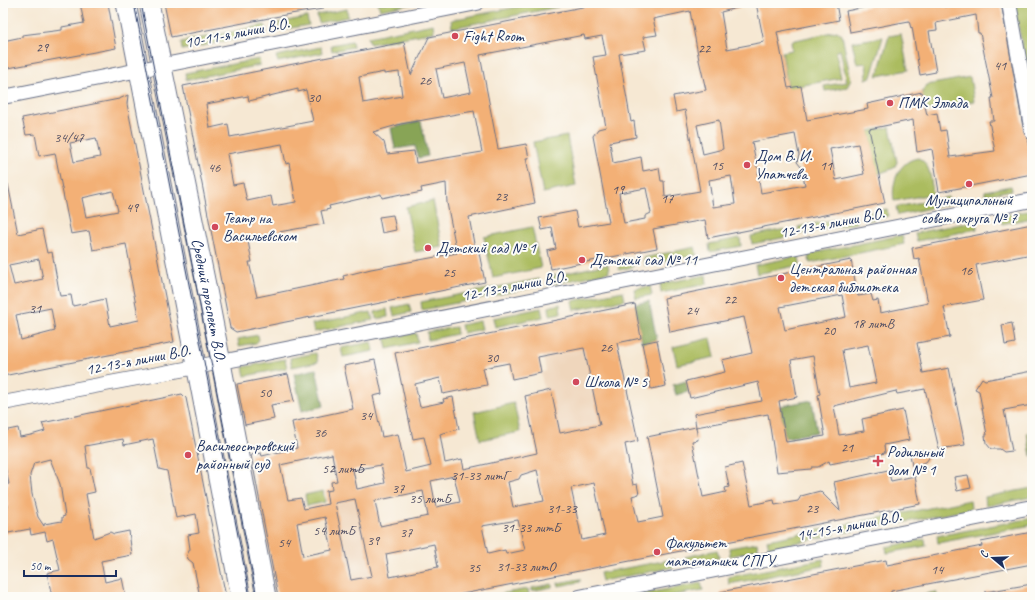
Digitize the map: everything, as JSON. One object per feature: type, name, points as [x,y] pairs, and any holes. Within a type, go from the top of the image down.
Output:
[{"type":"main road","name":"Средний проспект В.О.","points":[[126,3],[241,597]]},
{"type":"main road","name":"Средний проспект В.О.","points":[[149,3],[221,362],[266,597]]},
{"type":"street","name":"10-11-я линии В.О.","points":[[3,97],[477,3]]},
{"type":"street","points":[[1009,3],[1032,132]]},
{"type":"street","name":"12-13-я линии В.О.","points":[[3,403],[196,367],[1032,200]]},
{"type":"street","name":"14-15-я линии В.О.","points":[[579,597],[1032,507]]},
{"type":"shaded area","name":"Школа № 5","points":[[595,311],[620,436],[537,453],[525,396],[544,391],[541,373],[546,371],[536,324]]},
{"type":"shaded area","points":[[372,486],[394,597],[313,569],[348,562],[335,503]]},
{"type":"green space","points":[[378,3],[418,3],[380,10]]},
{"type":"green space","points":[[537,3],[557,3],[558,7],[452,28],[451,20]]},
{"type":"green space","points":[[1014,3],[1032,3],[1032,98]]},
{"type":"green space","points":[[347,9],[348,17],[319,23],[317,15]]},
{"type":"green space","points":[[307,17],[309,25],[280,30],[278,23]]},
{"type":"green space","points":[[433,24],[434,32],[370,44],[368,37]]},
{"type":"green space","points":[[265,25],[267,33],[182,50],[181,42]]},
{"type":"green space","points":[[837,31],[842,35],[851,80],[847,87],[825,91],[824,86],[847,82],[840,50],[836,52],[841,78],[799,86],[800,91],[789,93],[782,52],[792,50],[791,41]]},
{"type":"green space","points":[[901,34],[908,70],[877,76],[889,36]]},
{"type":"green space","points":[[883,37],[871,77],[865,79],[867,75],[866,63],[857,64],[852,42]]},
{"type":"green space","points":[[352,41],[353,47],[332,51],[331,45]]},
{"type":"green space","points":[[321,47],[322,53],[278,62],[276,56]]},
{"type":"green space","points":[[259,59],[260,65],[186,80],[185,73]]},
{"type":"green space","points":[[970,77],[974,101],[926,111],[922,92],[927,85]]},
{"type":"green space","points":[[421,121],[428,156],[418,158],[415,146],[395,149],[391,128]]},
{"type":"green space","points":[[890,127],[897,162],[894,168],[878,174],[869,131]]},
{"type":"green space","points":[[567,136],[576,186],[543,193],[533,142]]},
{"type":"green space","points":[[918,158],[926,164],[928,168],[933,194],[894,201],[893,194],[897,174],[905,164]]},
{"type":"green space","points":[[1011,186],[1012,190],[985,195],[985,191]]},
{"type":"green space","points":[[948,197],[949,204],[898,215],[896,207]]},
{"type":"green space","points":[[433,201],[442,247],[415,252],[406,207]]},
{"type":"green space","points":[[887,209],[888,216],[866,221],[864,213]]},
{"type":"green space","points":[[1032,210],[1032,218],[1002,224],[1000,216]]},
{"type":"green space","points":[[856,215],[857,223],[800,234],[798,227]]},
{"type":"green space","points":[[976,221],[977,229],[917,241],[915,233]]},
{"type":"green space","points":[[532,227],[541,268],[493,278],[484,237]]},
{"type":"green space","points":[[785,229],[787,237],[752,244],[751,236]]},
{"type":"green space","points":[[902,235],[904,244],[810,263],[808,254]]},
{"type":"green space","points":[[740,238],[741,246],[710,252],[709,244]]},
{"type":"green space","points":[[695,247],[697,255],[644,265],[643,258]]},
{"type":"green space","points":[[799,256],[800,265],[757,274],[755,265]]},
{"type":"green space","points":[[632,259],[633,267],[619,270],[618,262]]},
{"type":"green space","points":[[608,264],[609,272],[554,284],[553,276]]},
{"type":"green space","points":[[706,275],[707,284],[661,293],[660,284]]},
{"type":"green space","points":[[539,279],[540,286],[422,310],[421,302]]},
{"type":"green space","points":[[650,286],[652,295],[636,298],[634,289]]},
{"type":"green space","points":[[623,291],[625,300],[574,310],[572,301]]},
{"type":"green space","points":[[649,301],[657,340],[642,343],[635,304]]},
{"type":"green space","points":[[409,304],[411,312],[394,316],[392,308]]},
{"type":"green space","points":[[560,304],[561,313],[550,315],[549,307]]},
{"type":"green space","points":[[541,308],[543,317],[495,327],[493,318]]},
{"type":"green space","points":[[387,309],[388,317],[376,319],[375,312]]},
{"type":"green space","points":[[371,312],[373,320],[314,332],[312,324]]},
{"type":"green space","points":[[480,321],[482,329],[463,333],[461,325]]},
{"type":"green space","points":[[456,327],[457,334],[428,340],[427,332]]},
{"type":"green space","points":[[416,333],[418,342],[387,349],[385,339]]},
{"type":"green space","points":[[258,335],[259,340],[256,343],[239,346],[238,339]]},
{"type":"green space","points":[[711,338],[715,357],[677,365],[673,347]]},
{"type":"green space","points":[[372,342],[374,351],[343,357],[341,348]]},
{"type":"green space","points":[[316,353],[318,362],[292,367],[290,358]]},
{"type":"green space","points":[[285,359],[287,368],[245,376],[243,367]]},
{"type":"green space","points":[[316,369],[324,406],[302,411],[294,374]]},
{"type":"green space","points":[[686,381],[688,392],[676,395],[673,385]]},
{"type":"green space","points":[[812,400],[817,432],[785,438],[780,406]]},
{"type":"green space","points":[[514,403],[520,432],[480,440],[474,412]]},
{"type":"green space","points":[[1032,432],[1032,456],[1031,456],[1027,433]]},
{"type":"green space","points":[[1032,488],[1032,497],[986,506],[985,497]]},
{"type":"green space","points":[[323,491],[325,502],[307,506],[305,495]]},
{"type":"green space","points":[[970,500],[971,509],[901,523],[899,514]]},
{"type":"green space","points":[[890,516],[891,524],[863,530],[861,521]]},
{"type":"green space","points":[[1032,518],[1032,525],[938,543],[937,536]]},
{"type":"green space","points":[[853,523],[854,531],[843,533],[842,525]]},
{"type":"green space","points":[[834,527],[835,535],[769,548],[767,540]]},
{"type":"green space","points":[[925,539],[926,546],[887,553],[886,547]]},
{"type":"green space","points":[[757,543],[758,551],[730,556],[729,548]]},
{"type":"green space","points":[[717,550],[719,558],[687,564],[685,557]]},
{"type":"green space","points":[[674,559],[675,567],[602,581],[600,573]]},
{"type":"green space","points":[[823,559],[824,566],[729,584],[728,577]]},
{"type":"green space","points":[[580,579],[580,582],[559,586],[558,583]]},
{"type":"green space","points":[[701,583],[703,590],[665,597],[642,597],[642,594]]},
{"type":"green space","points":[[552,584],[552,587],[532,591],[532,588]]},
{"type":"green space","points":[[528,589],[529,595],[501,597],[500,594]]},
{"type":"green space","points":[[936,592],[938,597],[908,597]]},
{"type":"building","points":[[80,3],[108,3],[116,48],[3,69],[3,41],[22,37],[22,35],[62,30],[62,27],[84,23]]},
{"type":"building","points":[[164,3],[323,3],[323,9],[171,37]]},
{"type":"building","points":[[603,3],[740,3],[741,7],[721,12],[727,49],[764,42],[756,3],[836,3],[839,20],[777,32],[788,88],[801,86],[807,120],[868,109],[867,104],[922,92],[927,115],[937,113],[940,131],[946,130],[950,157],[995,151],[989,121],[994,121],[991,98],[993,98],[980,33],[978,33],[976,15],[936,23],[937,30],[929,31],[936,72],[920,75],[912,27],[911,28],[909,21],[850,32],[846,11],[871,6],[870,3],[943,3],[944,7],[966,3],[1001,3],[1024,133],[1028,139],[1032,162],[1032,174],[939,192],[932,149],[917,152],[913,120],[869,129],[885,203],[708,238],[705,220],[653,229],[657,248],[551,269],[547,251],[556,249],[552,228],[542,230],[539,218],[575,211],[578,227],[609,222],[593,136],[598,129],[606,127],[593,57],[606,55],[602,36],[585,39],[584,35],[480,55],[498,149],[526,144],[529,158],[526,158],[535,203],[469,217],[475,249],[478,248],[485,282],[236,332],[230,328],[183,86],[404,42],[411,75],[429,37]],"holes":[[[690,11],[706,90],[673,96],[676,112],[685,110],[700,191],[665,197],[664,181],[661,181],[659,168],[643,171],[641,157],[613,163],[610,142],[636,137],[634,121],[631,122],[619,54],[646,50],[643,37],[657,35],[653,19]],[[465,63],[471,92],[442,98],[436,69]],[[384,72],[384,74],[399,72],[402,96],[363,103],[359,77]],[[298,89],[298,92],[306,90],[313,121],[230,137],[228,124],[210,128],[206,104],[248,96],[249,101]],[[474,111],[482,152],[416,163],[414,151],[387,154],[384,142],[373,132],[401,124]],[[719,120],[723,149],[703,154],[697,125]],[[795,134],[799,155],[797,162],[801,167],[805,185],[761,193],[758,174],[759,169],[757,167],[752,142]],[[282,144],[286,164],[289,163],[296,202],[273,206],[271,196],[247,201],[243,183],[233,185],[227,154]],[[858,144],[864,174],[836,180],[830,149]],[[731,176],[735,204],[713,207],[709,180]],[[446,183],[447,203],[457,253],[371,269],[343,276],[344,279],[257,297],[249,262],[252,262],[248,241],[279,235],[279,232],[324,224],[321,211],[330,209],[329,206],[381,194],[382,198],[401,194],[401,196],[422,192],[421,188]],[[646,188],[651,213],[645,216],[645,219],[624,223],[619,193]]]},
{"type":"building","points":[[128,95],[127,104],[174,342],[3,376],[3,184],[8,184],[18,234],[42,229],[47,253],[52,252],[60,296],[71,295],[73,306],[105,299],[110,326],[139,320],[129,270],[131,270],[126,244],[93,250],[89,231],[71,234],[55,153],[39,156],[35,134],[26,135],[22,118],[119,99]],"holes":[[[96,138],[100,157],[74,162],[70,143]],[[113,191],[118,211],[86,217],[82,198]],[[39,259],[43,279],[14,285],[9,265]],[[51,308],[55,331],[21,340],[16,315]]]},
{"type":"building","points":[[393,215],[396,230],[382,233],[379,217]]},
{"type":"building","points":[[1032,224],[1032,254],[976,265],[983,300],[944,307],[950,337],[917,343],[923,373],[949,368],[965,445],[939,449],[925,389],[897,394],[896,391],[834,406],[839,435],[864,431],[862,419],[903,410],[909,440],[884,445],[885,453],[830,464],[829,461],[818,467],[812,467],[811,469],[777,472],[768,414],[696,427],[694,414],[762,401],[758,382],[690,398],[686,381],[725,372],[722,360],[752,353],[744,317],[670,332],[664,298],[851,260],[858,296],[871,294],[873,301],[878,300],[880,313],[928,303],[919,258],[914,259],[912,248]],"holes":[[[842,295],[846,317],[785,330],[780,307]],[[868,345],[876,383],[849,388],[842,350]],[[813,356],[820,394],[818,395],[825,436],[786,442],[779,401],[797,397],[791,360]]]},
{"type":"building","points":[[635,304],[641,338],[617,343],[638,441],[625,444],[633,485],[637,484],[639,494],[632,496],[638,522],[663,517],[647,437],[696,427],[698,440],[692,441],[703,497],[726,492],[725,488],[729,487],[725,467],[742,463],[751,505],[774,500],[775,505],[798,501],[801,496],[820,491],[840,511],[834,482],[888,470],[891,481],[915,476],[920,504],[447,597],[278,597],[251,455],[261,453],[262,456],[297,448],[292,422],[353,409],[344,366],[375,360],[382,394],[373,396],[382,437],[398,434],[406,472],[431,466],[424,437],[413,439],[395,353]],"holes":[[[584,348],[600,425],[560,433],[551,390],[525,396],[537,453],[464,469],[462,459],[445,463],[440,434],[459,429],[453,397],[443,399],[444,402],[420,407],[415,384],[440,378],[443,394],[487,385],[483,368],[509,363],[512,379],[541,373],[538,357]],[[332,454],[337,481],[331,482],[332,490],[326,491],[328,504],[304,509],[301,498],[288,500],[280,465]],[[381,465],[385,483],[357,489],[353,470]],[[537,470],[544,501],[513,507],[508,482],[519,479],[521,475]],[[454,476],[460,502],[436,507],[431,481]],[[594,483],[605,535],[582,540],[571,488]],[[423,491],[428,516],[380,526],[375,501]],[[355,499],[372,576],[351,580],[335,503]],[[325,517],[332,550],[303,556],[297,523]],[[518,520],[525,550],[506,554],[505,550],[488,554],[482,526]],[[434,544],[438,567],[390,577],[386,554]]]},
{"type":"building","points":[[1012,323],[1015,343],[1005,345],[1002,325]]},
{"type":"building","points":[[657,340],[666,386],[651,389],[642,343]]},
{"type":"building","points":[[1032,371],[1032,405],[1004,410],[1012,451],[1004,452],[1000,449],[991,449],[986,443],[985,435],[987,435],[979,391],[975,389],[982,378],[985,380]]},
{"type":"building","points":[[288,374],[294,401],[271,405],[274,419],[245,425],[237,384]]},
{"type":"building","points":[[182,394],[186,398],[226,597],[200,597],[193,563],[188,559],[187,555],[190,549],[188,535],[199,533],[196,514],[176,518],[167,471],[159,469],[153,439],[124,445],[123,439],[85,446],[88,468],[90,468],[95,492],[86,494],[94,538],[110,532],[114,534],[129,531],[132,555],[101,561],[105,582],[122,578],[126,597],[96,597],[96,594],[76,597],[52,597],[47,573],[60,570],[53,539],[47,541],[45,532],[31,535],[30,529],[3,534],[3,507],[8,507],[4,485],[9,484],[3,457],[3,431],[18,428],[20,437],[31,435],[45,431],[42,423]],"holes":[[[50,459],[60,484],[65,516],[62,517],[62,521],[44,524],[44,526],[38,517],[32,494],[30,475],[34,463]]]},
{"type":"building","points":[[924,450],[931,455],[926,462],[912,466],[910,454]]},
{"type":"building","points":[[968,475],[971,488],[957,491],[954,477]]},
{"type":"building","points":[[1032,532],[1032,564],[891,591],[891,593],[874,597],[720,597],[720,592],[886,560],[887,565],[982,546],[981,542]]},
{"type":"building","points":[[1032,584],[1032,597],[985,597],[985,592]]},
{"type":"tram line","points":[[134,3],[250,597]]},
{"type":"tram line","points":[[141,3],[257,597]]},
{"type":"place","name":"Fight Room","points":[[455,36]]},
{"type":"place","name":"ПМК Эллада","points":[[890,103]]},
{"type":"place","name":"Дом В. И. Упатчева","points":[[747,165]]},
{"type":"place","name":"Муниципальный совет округа № 7","points":[[969,184]]},
{"type":"place","name":"Театр на Васильевском","points":[[215,227]]},
{"type":"place","name":"Детский сад № 1","points":[[428,248]]},
{"type":"place","name":"Детский сад № 11","points":[[582,260]]},
{"type":"place","name":"Центральная районная детская библиотека","points":[[781,278]]},
{"type":"place","name":"Школа № 5","points":[[576,382]]},
{"type":"place","name":"Василеостровский районный суд","points":[[188,455]]},
{"type":"place","name":"Родильный дом № 1","points":[[878,461]]},
{"type":"place","name":"Факультет математики СПГУ","points":[[657,552]]}]
